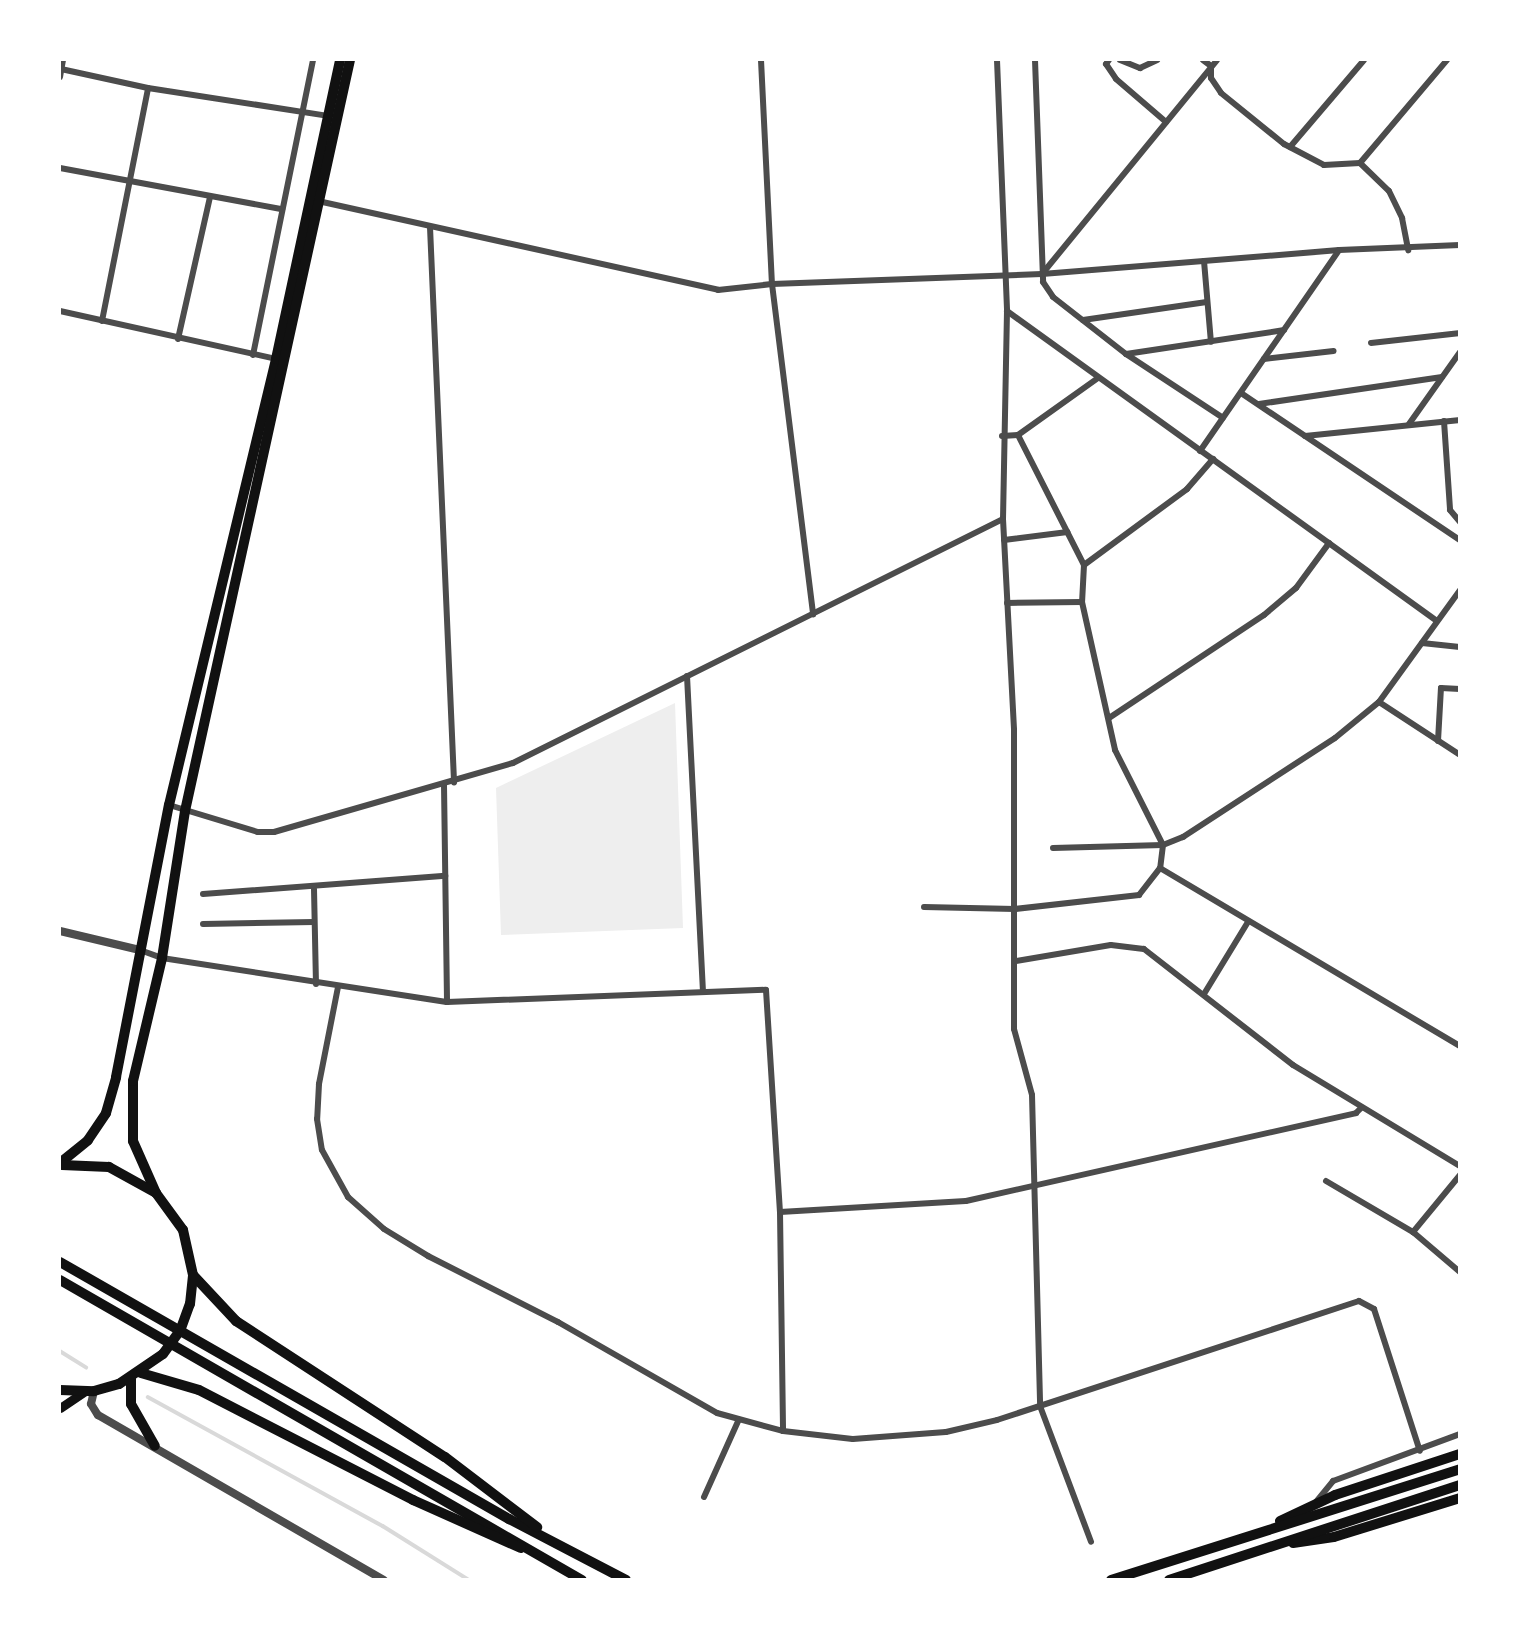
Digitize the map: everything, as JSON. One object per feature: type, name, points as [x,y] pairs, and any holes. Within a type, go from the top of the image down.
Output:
[{"type":"main road","points":[[60,1408],[89,1391],[131,1379],[141,1373],[163,1354],[180,1331],[190,1304],[193,1275],[183,1230],[156,1193],[133,1141],[130,1101],[162,958],[185,811],[315,201],[340,60]]},
{"type":"main road","points":[[60,1164],[88,1140],[106,1113],[169,805],[350,60]]},
{"type":"main road","points":[[60,1164],[109,1167],[156,1193]]},
{"type":"main road","points":[[60,1262],[509,1519],[548,1536],[626,1580]]},
{"type":"main road","points":[[193,1275],[236,1321],[446,1457],[548,1536]]},
{"type":"main road","points":[[60,1280],[582,1580]]},
{"type":"main road","points":[[141,1373],[199,1390],[497,1541],[540,1554]]},
{"type":"main road","points":[[131,1379],[131,1404],[155,1446]]},
{"type":"main road","points":[[60,1390],[89,1391]]},
{"type":"main road","points":[[1266,1530],[1316,1502],[1460,1454]]},
{"type":"main road","points":[[1111,1580],[1460,1469]]},
{"type":"main road","points":[[1169,1580],[1460,1485]]},
{"type":"main road","points":[[1278,1544],[1334,1537],[1460,1498]]},
{"type":"street","points":[[60,77],[63,60]]},
{"type":"street","points":[[253,355],[313,60]]},
{"type":"street","points":[[761,60],[772,284],[813,614]]},
{"type":"street","points":[[997,60],[1007,311],[1002,436],[1015,909],[1014,1029],[1032,1095],[1032,1187],[1040,1406],[1091,1542]]},
{"type":"street","points":[[1035,60],[1042,274],[1053,297],[1126,354],[1223,418]]},
{"type":"street","points":[[1109,60],[1106,64],[1116,79],[1166,122]]},
{"type":"street","points":[[1120,60],[1140,68],[1157,60]]},
{"type":"street","points":[[1203,60],[1211,66]]},
{"type":"street","points":[[1042,274],[1217,60]]},
{"type":"street","points":[[1290,146],[1364,60]]},
{"type":"street","points":[[1211,66],[1211,78],[1221,93],[1290,146],[1324,165],[1360,163],[1447,60]]},
{"type":"street","points":[[61,69],[148,88],[328,116]]},
{"type":"street","points":[[103,321],[132,182],[148,88]]},
{"type":"street","points":[[1360,163],[1389,191],[1402,218],[1408,250]]},
{"type":"street","points":[[60,168],[282,209]]},
{"type":"street","points":[[178,339],[210,197]]},
{"type":"street","points":[[315,201],[718,290],[772,284],[1042,274],[1339,250],[1408,250],[1460,245]]},
{"type":"street","points":[[430,227],[454,782]]},
{"type":"street","points":[[1200,451],[1339,250]]},
{"type":"street","points":[[1204,261],[1211,342]]},
{"type":"street","points":[[1083,320],[1207,302]]},
{"type":"street","points":[[1007,311],[1437,621]]},
{"type":"street","points":[[60,312],[276,359]]},
{"type":"street","points":[[1126,354],[1284,330]]},
{"type":"street","points":[[1371,343],[1460,333]]},
{"type":"street","points":[[1264,359],[1334,351]]},
{"type":"street","points":[[1409,424],[1460,352]]},
{"type":"street","points":[[1259,404],[1442,377]]},
{"type":"street","points":[[1002,436],[1018,435],[1098,378]]},
{"type":"street","points":[[1241,393],[1460,540]]},
{"type":"street","points":[[1305,436],[1460,419]]},
{"type":"street","points":[[1444,421],[1450,510],[1460,522]]},
{"type":"street","points":[[924,908],[1015,909],[1139,895],[1160,868],[1163,845],[1115,750],[1082,602],[1084,565],[1018,435]]},
{"type":"street","points":[[1084,565],[1187,489],[1213,459]]},
{"type":"street","points":[[169,805],[274,832],[513,763],[1003,519]]},
{"type":"street","points":[[1004,540],[1068,532]]},
{"type":"street","points":[[1109,718],[1264,615],[1296,588],[1329,543]]},
{"type":"street","points":[[1053,848],[1163,845],[1335,738],[1379,702],[1460,590]]},
{"type":"street","points":[[1007,603],[1082,602]]},
{"type":"street","points":[[1422,643],[1460,647]]},
{"type":"street","points":[[688,676],[704,990]]},
{"type":"street","points":[[1438,741],[1441,688],[1460,689]]},
{"type":"street","points":[[1379,702],[1460,754]]},
{"type":"street","points":[[444,785],[447,1002]]},
{"type":"street","points":[[1160,868],[1460,1046]]},
{"type":"street","points":[[203,894],[314,889],[445,876]]},
{"type":"street","points":[[314,889],[316,984]]},
{"type":"street","points":[[203,924],[314,922]]},
{"type":"street","points":[[1204,994],[1248,922]]},
{"type":"street","points":[[60,931],[140,950],[162,958],[316,984],[447,1002],[704,990],[766,990],[780,1212],[783,1431]]},
{"type":"street","points":[[1016,961],[1126,944],[1144,949],[1293,1065],[1460,1166]]},
{"type":"street","points":[[338,987],[319,1084],[317,1119],[322,1150],[348,1197],[395,1237],[558,1322],[717,1413],[783,1431],[894,1439],[947,1432],[1040,1406],[1363,1301],[1374,1309],[1420,1451]]},
{"type":"street","points":[[780,1212],[966,1201],[1356,1113],[1362,1107]]},
{"type":"street","points":[[1413,1232],[1460,1175]]},
{"type":"street","points":[[1326,1181],[1413,1232],[1460,1272]]},
{"type":"street","points":[[89,1391],[91,1404],[98,1415],[384,1580]]},
{"type":"street","points":[[704,1497],[739,1419]]},
{"type":"street","points":[[1316,1502],[1333,1481],[1460,1434]]},
{"type":"shaded area","points":[[675,703],[683,928],[501,935],[496,788]]},
{"type":"waterway","points":[[60,1351],[86,1367]]},
{"type":"waterway","points":[[148,1397],[383,1526],[469,1580]]}]
